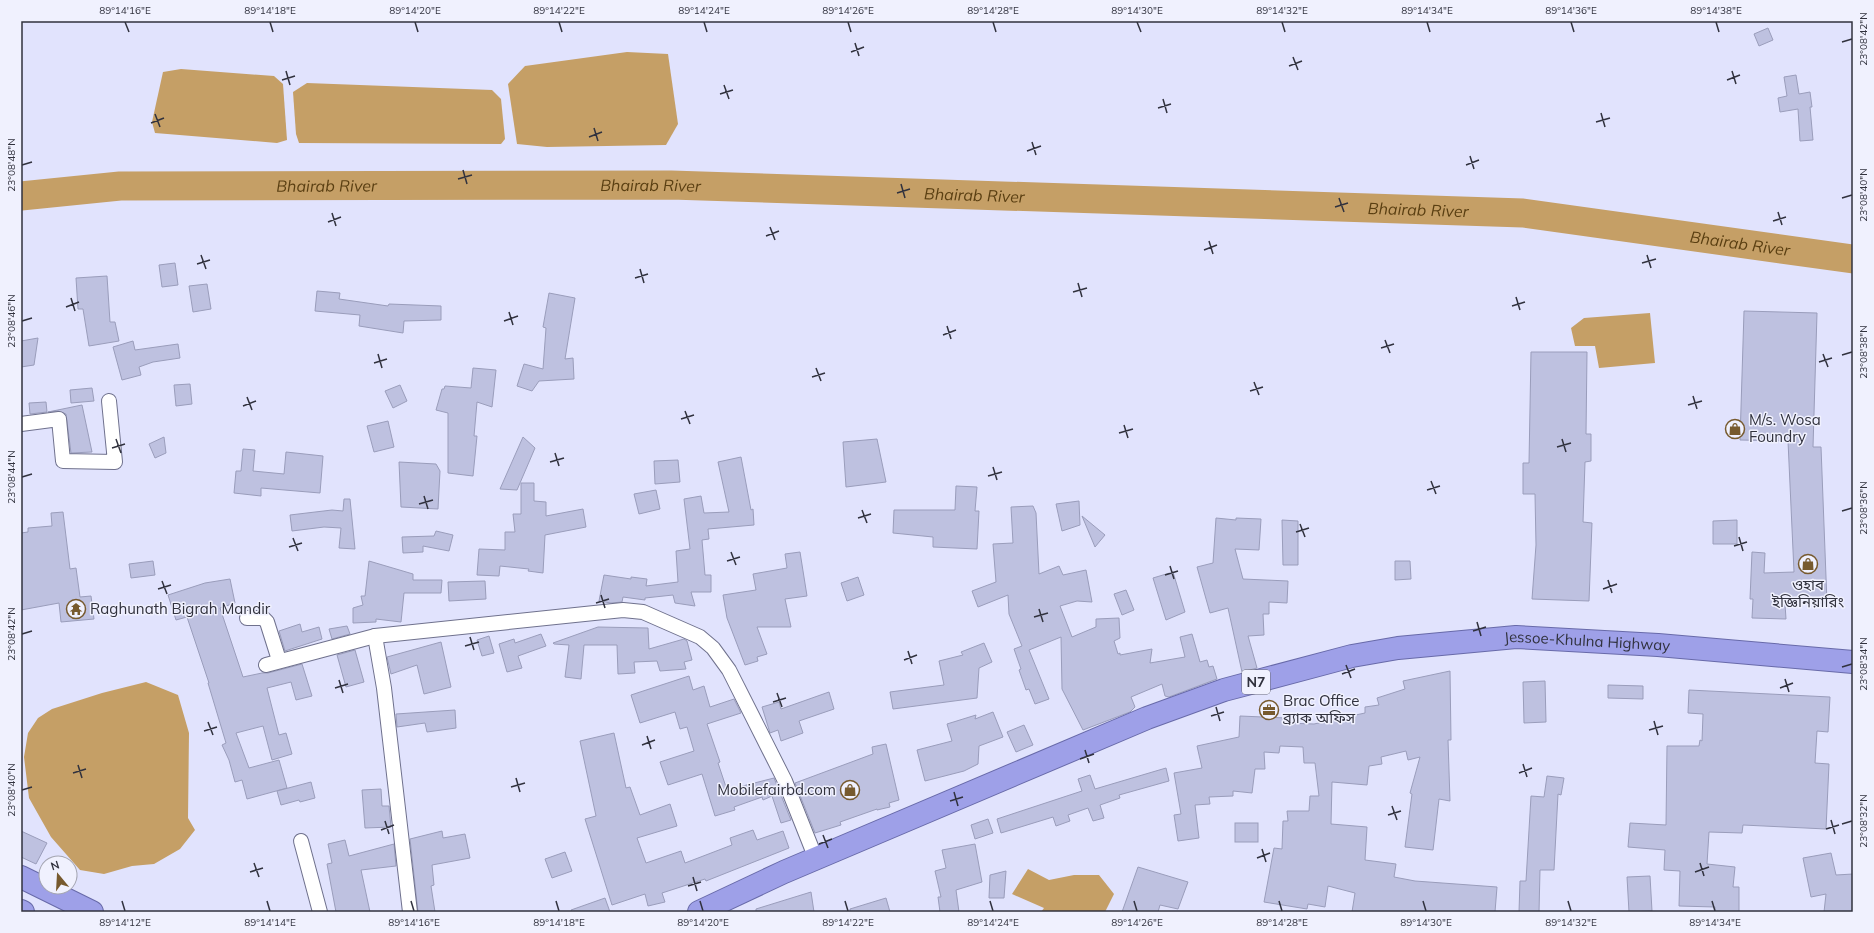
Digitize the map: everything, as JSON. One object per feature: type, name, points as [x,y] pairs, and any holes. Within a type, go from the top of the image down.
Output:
[{"type":"highway","name":"Jessoe-Khulna Highway","points":[[699,912],[816,859],[1147,718],[1224,690],[1352,656],[1414,646],[1516,637],[1658,644],[1853,662]]},
{"type":"highway","points":[[21,877],[92,912]]},
{"type":"street","points":[[21,424],[59,419],[63,461],[115,462],[109,401]]},
{"type":"street","points":[[247,618],[263,618],[267,622],[272,662],[375,636],[623,610],[643,612],[700,637],[713,648],[729,670],[785,781],[816,859]]},
{"type":"street","points":[[375,636],[384,688],[410,912]]},
{"type":"street","points":[[301,841],[320,912]]},
{"type":"shaded area","points":[[627,52],[668,54],[678,124],[666,145],[547,147],[517,144],[508,84],[525,66]]},
{"type":"shaded area","points":[[181,69],[274,76],[283,84],[287,140],[277,143],[155,133],[152,122],[163,72]]},
{"type":"shaded area","points":[[307,83],[492,90],[501,99],[505,139],[501,144],[299,143],[296,134],[293,92]]},
{"type":"shaded area","points":[[1650,313],[1655,363],[1599,368],[1595,346],[1575,346],[1571,328],[1584,318]]},
{"type":"shaded area","points":[[146,682],[178,695],[189,733],[188,818],[195,830],[180,849],[154,864],[132,866],[104,874],[80,870],[78,868],[78,855],[67,855],[51,837],[29,798],[24,757],[28,733],[38,718],[52,709],[102,693]]},
{"type":"shaded area","points":[[1028,869],[1049,880],[1074,875],[1099,875],[1114,894],[1105,912],[1041,912],[1044,908],[1012,894]]},
{"type":"building","points":[[1768,28],[1773,40],[1759,46],[1754,34]]},
{"type":"building","points":[[1796,75],[1799,94],[1810,92],[1813,140],[1800,141],[1798,109],[1780,112],[1778,98],[1787,96],[1784,77]]},
{"type":"building","points":[[175,263],[178,285],[162,287],[159,265]]},
{"type":"building","points":[[107,276],[110,322],[115,322],[119,341],[89,346],[83,309],[78,309],[76,278]]},
{"type":"building","points":[[207,284],[211,309],[193,312],[189,286]]},
{"type":"building","points":[[317,291],[340,293],[339,299],[388,306],[389,304],[441,306],[441,320],[404,321],[403,333],[359,326],[360,315],[315,311]]},
{"type":"building","points":[[549,293],[575,298],[565,359],[573,358],[574,379],[539,381],[532,391],[517,386],[524,364],[543,369],[546,328],[543,327]]},
{"type":"building","points":[[1744,311],[1817,313],[1813,447],[1821,447],[1827,603],[1785,604],[1786,619],[1752,618],[1753,599],[1750,599],[1752,552],[1765,553],[1764,573],[1794,572],[1788,441],[1740,440]]},
{"type":"building","points":[[38,338],[34,365],[21,367],[21,341]]},
{"type":"building","points":[[133,341],[135,350],[178,344],[180,358],[153,362],[139,367],[141,375],[122,380],[113,347]]},
{"type":"building","points":[[1531,352],[1587,352],[1586,434],[1591,434],[1591,461],[1585,462],[1583,522],[1592,523],[1589,601],[1532,599],[1536,545],[1535,494],[1523,494],[1523,463],[1529,463]]},
{"type":"building","points":[[473,368],[496,370],[492,407],[477,402],[474,436],[477,436],[473,476],[448,473],[448,413],[436,410],[442,389],[444,389],[445,386],[471,388]]},
{"type":"building","points":[[190,384],[192,404],[176,406],[174,385]]},
{"type":"building","points":[[400,385],[407,401],[393,408],[385,391]]},
{"type":"building","points":[[92,388],[94,401],[71,403],[70,390]]},
{"type":"building","points":[[46,402],[47,412],[30,414],[29,403]]},
{"type":"building","points":[[82,405],[92,452],[71,453],[66,414],[58,411],[48,412]]},
{"type":"building","points":[[388,421],[394,447],[374,452],[367,426]]},
{"type":"building","points":[[164,437],[166,453],[155,458],[149,444]]},
{"type":"building","points":[[523,437],[535,448],[517,490],[500,489]]},
{"type":"building","points":[[877,439],[886,482],[846,487],[843,442]]},
{"type":"building","points":[[243,449],[255,450],[253,471],[284,474],[286,452],[323,456],[320,493],[261,488],[261,496],[234,493],[236,471],[241,471]]},
{"type":"building","points":[[741,457],[751,510],[753,509],[754,525],[708,529],[709,539],[702,540],[705,575],[711,575],[711,592],[691,592],[695,606],[675,603],[673,595],[645,598],[645,600],[623,597],[622,602],[611,603],[599,601],[604,575],[631,579],[631,577],[647,579],[646,586],[678,582],[676,551],[690,549],[684,499],[701,496],[704,513],[729,512],[718,462]]},
{"type":"building","points":[[678,460],[680,482],[655,484],[654,461]]},
{"type":"building","points":[[399,462],[436,464],[440,471],[438,509],[401,507]]},
{"type":"building","points":[[521,483],[534,483],[534,501],[546,502],[546,516],[583,509],[586,527],[545,535],[543,573],[528,571],[529,569],[500,566],[499,576],[477,575],[479,549],[505,550],[505,532],[515,532],[513,514],[521,514]]},
{"type":"building","points":[[956,486],[977,487],[975,511],[979,511],[977,549],[933,547],[933,537],[893,533],[894,510],[955,510]]},
{"type":"building","points":[[656,490],[660,509],[639,514],[634,494]]},
{"type":"building","points":[[344,499],[350,499],[355,549],[339,548],[341,528],[324,527],[292,531],[290,515],[332,510],[343,511]]},
{"type":"building","points":[[1079,501],[1080,525],[1062,531],[1056,504]]},
{"type":"building","points":[[1033,506],[1036,513],[1039,574],[1059,566],[1063,575],[1086,570],[1092,602],[1077,601],[1060,606],[1072,637],[1096,627],[1096,619],[1119,618],[1120,638],[1114,641],[1118,654],[1120,653],[1120,655],[1152,649],[1150,663],[1185,657],[1180,637],[1192,634],[1200,662],[1207,660],[1209,667],[1213,666],[1217,679],[1169,697],[1165,696],[1162,684],[1131,697],[1135,707],[1130,712],[1083,730],[1062,689],[1061,637],[1029,650],[1049,699],[1035,704],[1029,689],[1026,690],[1019,670],[1021,669],[1014,649],[1022,646],[1009,614],[1008,595],[978,607],[972,591],[996,582],[993,544],[1013,543],[1011,507]]},
{"type":"building","points":[[63,512],[70,569],[76,568],[80,597],[91,596],[94,619],[61,622],[59,603],[21,610],[21,533],[28,532],[28,528],[52,526],[51,513]]},
{"type":"building","points":[[1082,516],[1105,535],[1095,547]]},
{"type":"building","points":[[1216,518],[1236,520],[1236,518],[1261,519],[1259,550],[1235,549],[1243,579],[1288,581],[1287,603],[1269,602],[1269,614],[1263,614],[1264,635],[1248,636],[1257,668],[1242,672],[1228,608],[1210,613],[1197,567],[1213,563]]},
{"type":"building","points":[[1282,520],[1298,521],[1298,565],[1283,565]]},
{"type":"building","points":[[1737,520],[1737,544],[1713,544],[1713,521]]},
{"type":"building","points":[[436,531],[453,535],[449,551],[423,546],[423,552],[403,553],[402,537],[434,536]]},
{"type":"building","points":[[800,552],[807,596],[785,599],[791,627],[757,627],[767,654],[757,657],[758,661],[745,665],[727,618],[723,595],[756,590],[753,574],[787,568],[785,554]]},
{"type":"building","points":[[153,561],[155,575],[131,578],[129,564]]},
{"type":"building","points":[[369,561],[413,574],[413,580],[442,580],[441,593],[404,593],[401,622],[376,619],[376,622],[353,623],[353,608],[363,605],[361,596],[365,596]]},
{"type":"building","points":[[1395,561],[1410,561],[1411,579],[1395,580]]},
{"type":"building","points":[[1173,572],[1185,612],[1166,620],[1153,578]]},
{"type":"building","points":[[858,577],[864,595],[847,601],[841,583]]},
{"type":"building","points":[[230,579],[235,603],[220,608],[243,677],[268,673],[302,664],[312,696],[296,700],[291,682],[267,688],[279,735],[286,733],[292,754],[272,760],[263,726],[236,733],[249,768],[279,760],[287,788],[247,799],[242,780],[235,782],[229,760],[222,745],[226,743],[209,683],[187,617],[176,620],[168,595],[205,583]]},
{"type":"building","points":[[485,581],[486,599],[449,601],[448,582]]},
{"type":"building","points":[[1126,590],[1134,610],[1122,615],[1114,594]]},
{"type":"building","points":[[300,624],[302,632],[319,627],[322,639],[285,651],[279,631]]},
{"type":"building","points":[[347,626],[350,634],[332,639],[329,629]]},
{"type":"building","points":[[598,627],[648,628],[649,649],[684,639],[687,641],[692,660],[684,662],[686,669],[660,671],[657,661],[634,662],[635,673],[618,674],[617,645],[584,645],[581,679],[565,677],[569,645],[553,643]]},
{"type":"building","points":[[541,634],[546,646],[518,656],[522,668],[507,672],[499,644],[514,639],[515,643]]},
{"type":"building","points":[[489,636],[494,653],[482,656],[477,640]]},
{"type":"building","points":[[441,642],[451,687],[424,694],[417,665],[391,674],[387,657]]},
{"type":"building","points":[[984,643],[992,662],[979,668],[977,698],[893,709],[890,692],[944,685],[939,661],[963,655],[961,652]]},
{"type":"building","points":[[355,650],[364,682],[346,687],[337,655]]},
{"type":"building","points":[[1450,671],[1451,740],[1448,740],[1450,801],[1439,799],[1433,850],[1405,847],[1412,794],[1410,793],[1420,757],[1408,760],[1406,751],[1381,757],[1382,764],[1369,766],[1367,785],[1332,782],[1331,824],[1367,827],[1365,860],[1396,864],[1394,877],[1415,881],[1497,887],[1495,912],[1352,912],[1355,893],[1328,886],[1325,907],[1308,904],[1307,909],[1264,902],[1274,848],[1282,849],[1283,821],[1288,821],[1287,811],[1309,811],[1310,796],[1319,796],[1315,763],[1304,763],[1303,747],[1280,746],[1279,753],[1264,752],[1265,769],[1255,769],[1252,793],[1233,791],[1233,796],[1209,797],[1210,804],[1195,805],[1199,838],[1178,841],[1174,815],[1181,814],[1174,773],[1202,768],[1197,746],[1239,737],[1240,716],[1286,718],[1285,723],[1314,724],[1365,713],[1365,707],[1379,705],[1377,698],[1405,689],[1403,681]]},
{"type":"building","points":[[689,676],[693,690],[704,686],[710,707],[734,699],[741,713],[707,724],[720,762],[718,763],[727,790],[774,778],[791,820],[781,823],[772,796],[763,800],[762,797],[734,807],[735,810],[715,816],[702,774],[668,785],[660,762],[694,751],[687,727],[680,729],[675,712],[640,723],[631,695]]},
{"type":"building","points":[[1545,681],[1546,722],[1524,723],[1523,682]]},
{"type":"building","points":[[1608,685],[1643,686],[1643,699],[1608,698]]},
{"type":"building","points":[[1689,690],[1830,697],[1828,732],[1817,731],[1815,763],[1829,764],[1826,829],[1743,825],[1742,833],[1709,832],[1707,864],[1735,867],[1733,887],[1739,887],[1739,912],[1715,912],[1715,907],[1679,906],[1680,871],[1664,870],[1665,850],[1628,847],[1630,823],[1666,825],[1667,746],[1699,746],[1700,740],[1702,741],[1703,714],[1688,713]]},
{"type":"building","points":[[829,692],[834,709],[799,721],[803,733],[781,741],[778,730],[770,733],[762,707],[779,702],[781,709]]},
{"type":"building","points":[[455,710],[456,728],[427,732],[425,723],[397,727],[396,714]]},
{"type":"building","points":[[993,712],[1003,737],[979,746],[978,764],[964,771],[925,781],[917,750],[952,741],[947,724],[976,715],[975,719]]},
{"type":"building","points":[[1024,725],[1033,745],[1016,752],[1007,732]]},
{"type":"building","points":[[614,733],[626,788],[630,787],[640,815],[670,804],[677,826],[637,838],[646,863],[681,851],[685,863],[732,845],[730,838],[753,830],[757,840],[783,831],[789,848],[706,881],[705,879],[662,893],[665,902],[648,906],[645,894],[612,905],[585,819],[596,816],[580,741]]},
{"type":"building","points":[[886,744],[899,800],[889,803],[890,807],[877,809],[840,822],[841,825],[815,833],[795,783],[873,754],[872,747]]},
{"type":"building","points":[[1166,768],[1169,781],[1119,795],[1120,798],[1100,805],[1104,818],[1093,821],[1088,808],[1068,815],[1070,821],[1056,826],[1053,817],[1001,833],[997,819],[1082,791],[1078,779],[1090,775],[1095,789]]},
{"type":"building","points":[[1547,776],[1564,778],[1561,795],[1558,794],[1554,870],[1540,870],[1539,912],[1519,912],[1520,881],[1526,881],[1531,796],[1544,797]]},
{"type":"building","points":[[311,782],[315,798],[300,802],[299,800],[281,805],[277,791]]},
{"type":"building","points":[[381,789],[382,806],[389,806],[391,827],[365,828],[362,790]]},
{"type":"building","points":[[988,819],[993,833],[975,839],[971,825]]},
{"type":"building","points":[[1235,823],[1258,823],[1258,842],[1235,842]]},
{"type":"building","points":[[21,831],[47,843],[41,855],[38,855],[36,864],[21,857]]},
{"type":"building","points":[[442,831],[443,838],[465,834],[470,858],[432,865],[434,885],[431,886],[435,912],[418,912],[410,839]]},
{"type":"building","points":[[345,840],[349,856],[394,844],[396,866],[361,870],[370,912],[336,912],[327,864],[332,863],[328,844]]},
{"type":"building","points":[[975,844],[982,882],[956,890],[959,912],[940,912],[938,897],[941,897],[935,871],[946,868],[942,850]]},
{"type":"building","points":[[565,852],[572,871],[552,878],[545,859]]},
{"type":"building","points":[[1831,853],[1836,875],[1853,874],[1853,912],[1824,912],[1826,894],[1811,897],[1803,858]]},
{"type":"building","points":[[1138,867],[1188,882],[1178,909],[1160,905],[1158,912],[1122,912]]},
{"type":"building","points":[[1006,871],[1004,898],[989,898],[990,875]]},
{"type":"building","points":[[1650,876],[1652,911],[1629,912],[1627,877]]},
{"type":"building","points":[[811,892],[814,912],[756,912],[756,909]]},
{"type":"building","points":[[605,898],[610,912],[572,912],[571,910]]},
{"type":"building","points":[[886,898],[890,912],[850,912],[850,909]]},
{"type":"waterway","name":"Bhairab River","points":[[21,196],[120,186],[671,185],[1523,213],[1853,259]]},
{"type":"place","name":"M/s. Wosa Foundry","points":[[1735,429]]},
{"type":"place","name":"ওহাব ইজ্ঞিনিয়ারিং","points":[[1808,564]]},
{"type":"place","name":"Raghunath Bigrah Mandir","points":[[76,609]]},
{"type":"place","name":"Brac Office ব্র্যাক অফিস","points":[[1269,710]]},
{"type":"place","name":"Mobilefairbd.com","points":[[850,790]]}]
